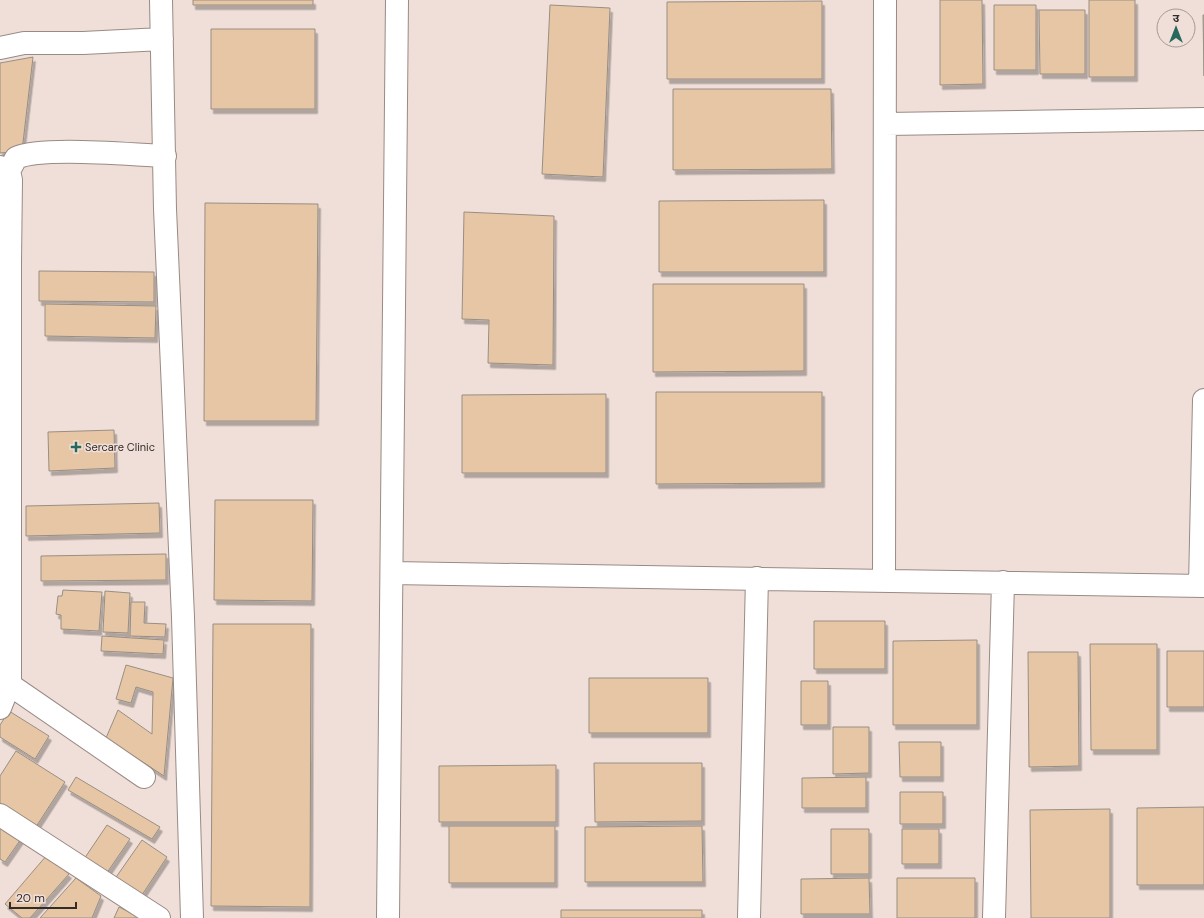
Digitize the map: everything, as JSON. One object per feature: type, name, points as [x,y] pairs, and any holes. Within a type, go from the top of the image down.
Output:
[{"type":"street","points":[[161,0],[165,209],[183,633],[192,918]]},
{"type":"street","points":[[388,918],[397,0]]},
{"type":"street","points":[[884,581],[886,0]]},
{"type":"street","points":[[0,48],[24,43],[83,43],[162,39]]},
{"type":"street","points":[[886,124],[1204,119]]},
{"type":"street","points":[[0,708],[5,681],[11,180],[4,169],[16,158],[30,154],[56,152],[165,156]]},
{"type":"street","points":[[392,573],[1202,586],[1204,400]]},
{"type":"street","points":[[749,918],[757,578]]},
{"type":"street","points":[[994,918],[1004,582]]},
{"type":"street","points":[[5,681],[144,776]]},
{"type":"street","points":[[0,815],[159,918]]},
{"type":"building","points":[[193,0],[313,0],[313,5],[193,5]]},
{"type":"building","points":[[940,0],[982,0],[983,84],[940,85]]},
{"type":"building","points":[[1089,0],[1135,0],[1135,77],[1089,77]]},
{"type":"building","points":[[822,1],[822,79],[667,79],[667,2]]},
{"type":"building","points":[[550,5],[610,8],[603,177],[542,174]]},
{"type":"building","points":[[994,5],[1036,5],[1036,70],[994,70]]},
{"type":"building","points":[[1039,10],[1085,10],[1085,74],[1040,74]]},
{"type":"building","points":[[1203,15],[1204,15],[1204,76]]},
{"type":"building","points":[[211,29],[315,29],[315,109],[211,109]]},
{"type":"building","points":[[33,57],[22,151],[0,153],[0,63]]},
{"type":"building","points":[[673,89],[831,89],[832,169],[673,170]]},
{"type":"building","points":[[824,200],[824,272],[659,272],[659,201]]},
{"type":"building","points":[[205,203],[318,204],[316,421],[204,421]]},
{"type":"building","points":[[464,212],[554,216],[553,365],[488,363],[489,320],[462,319]]},
{"type":"building","points":[[39,271],[154,272],[154,302],[39,301]]},
{"type":"building","points":[[653,284],[804,284],[804,371],[653,372]]},
{"type":"building","points":[[45,304],[156,306],[155,338],[45,336]]},
{"type":"building","points":[[656,392],[822,392],[822,483],[656,484]]},
{"type":"building","points":[[606,394],[606,473],[462,473],[462,395]]},
{"type":"building","points":[[114,430],[115,468],[49,471],[48,432]]},
{"type":"building","points":[[215,500],[313,500],[312,601],[214,600]]},
{"type":"building","points":[[159,503],[160,533],[26,536],[26,506]]},
{"type":"building","points":[[166,554],[166,580],[41,581],[41,556]]},
{"type":"building","points":[[63,590],[102,592],[99,631],[61,629],[61,615],[56,614],[58,596],[62,596]]},
{"type":"building","points":[[105,591],[130,593],[128,633],[103,632]]},
{"type":"building","points":[[131,602],[145,602],[144,623],[166,624],[165,637],[130,636]]},
{"type":"building","points":[[814,621],[885,621],[885,669],[814,669]]},
{"type":"building","points":[[213,624],[311,624],[310,907],[211,906]]},
{"type":"building","points":[[102,636],[164,640],[163,654],[101,651]]},
{"type":"building","points":[[977,640],[977,725],[893,725],[893,641]]},
{"type":"building","points":[[1090,644],[1157,644],[1157,750],[1091,750]]},
{"type":"building","points":[[1167,651],[1204,651],[1204,707],[1167,707]]},
{"type":"building","points":[[1028,652],[1078,652],[1079,766],[1029,767]]},
{"type":"building","points":[[126,665],[173,678],[164,776],[106,738],[118,710],[152,734],[153,692],[136,687],[131,703],[116,699]]},
{"type":"building","points":[[589,678],[708,678],[708,733],[589,733]]},
{"type":"building","points":[[801,681],[828,681],[828,725],[801,725]]},
{"type":"building","points":[[9,711],[49,736],[35,759],[0,737],[0,725]]},
{"type":"building","points":[[833,727],[869,727],[869,773],[833,774]]},
{"type":"building","points":[[899,742],[941,742],[941,777],[900,777]]},
{"type":"building","points":[[16,751],[65,782],[32,833],[0,812],[0,776]]},
{"type":"building","points":[[594,763],[702,763],[702,821],[595,822]]},
{"type":"building","points":[[556,765],[556,822],[439,822],[439,766]]},
{"type":"building","points":[[76,777],[160,827],[152,839],[68,790]]},
{"type":"building","points":[[866,777],[866,808],[802,808],[802,778]]},
{"type":"building","points":[[900,792],[943,792],[943,824],[900,824]]},
{"type":"building","points":[[1204,807],[1204,885],[1137,885],[1137,808]]},
{"type":"building","points":[[1110,809],[1110,918],[1031,918],[1030,810]]},
{"type":"building","points":[[0,820],[23,836],[5,862],[0,859]]},
{"type":"building","points":[[107,825],[130,839],[102,880],[80,865]]},
{"type":"building","points":[[449,826],[555,826],[555,883],[449,883]]},
{"type":"building","points":[[702,826],[703,882],[585,882],[585,827]]},
{"type":"building","points":[[831,829],[869,829],[869,874],[831,874]]},
{"type":"building","points":[[902,829],[939,829],[939,864],[902,864]]},
{"type":"building","points":[[142,840],[167,857],[138,901],[112,883]]},
{"type":"building","points":[[47,855],[69,874],[30,918],[22,918],[5,904]]},
{"type":"building","points":[[76,878],[101,896],[92,918],[40,918]]},
{"type":"building","points":[[869,878],[870,914],[801,914],[801,879]]},
{"type":"building","points":[[897,878],[975,878],[975,918],[897,918]]},
{"type":"building","points":[[119,907],[141,918],[114,918]]},
{"type":"building","points":[[561,910],[702,910],[702,918],[561,918]]},
{"type":"place","name":"Sercare Clinic","points":[[76,447]]}]
